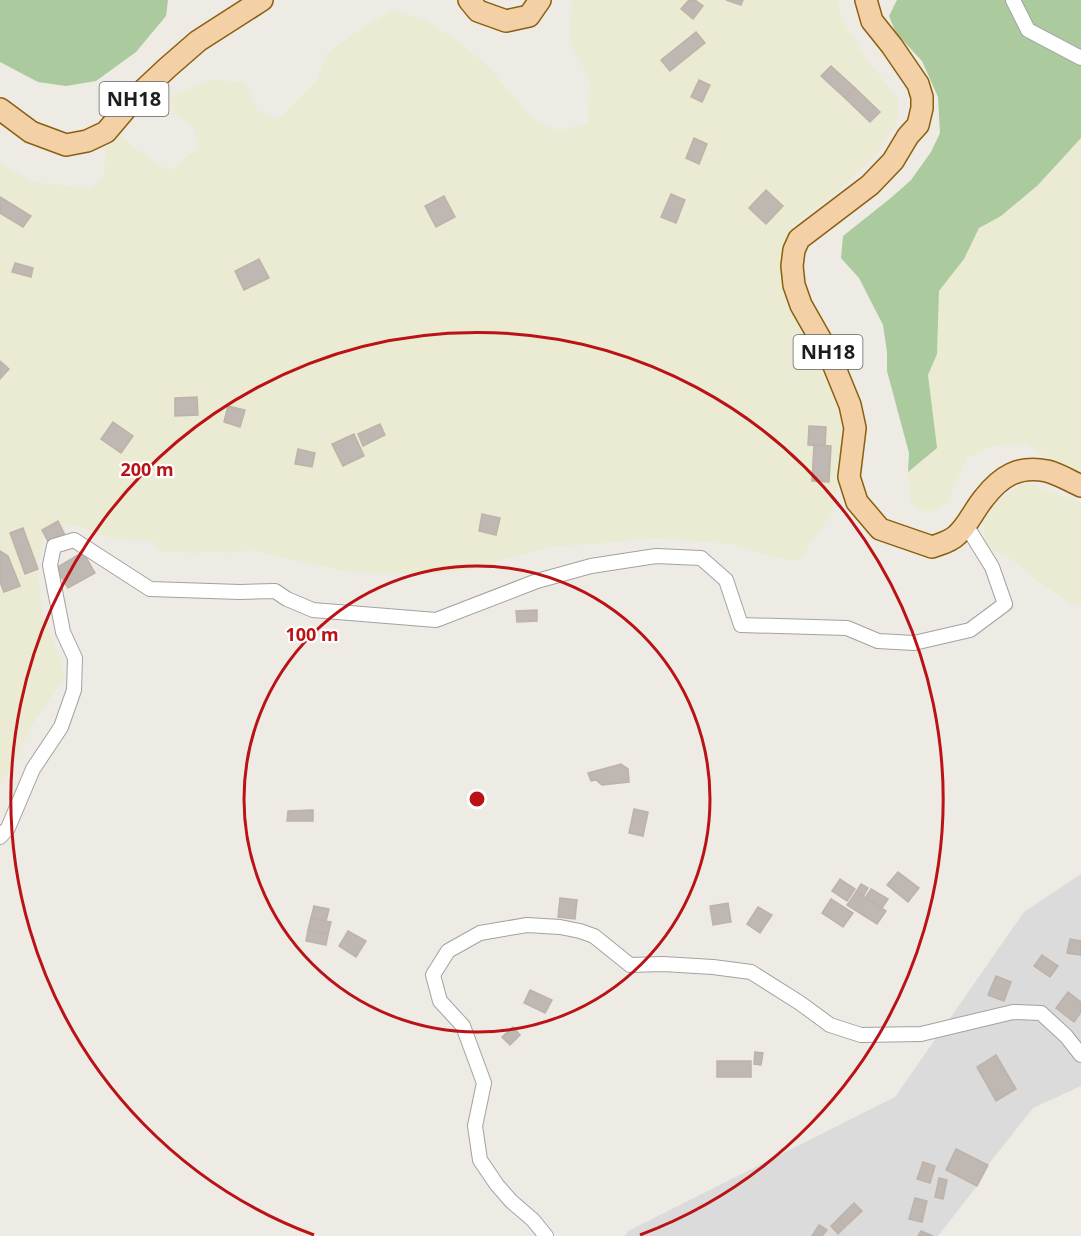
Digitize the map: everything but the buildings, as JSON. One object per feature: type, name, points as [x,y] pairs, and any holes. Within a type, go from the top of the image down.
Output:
[{"type":"main road","name":"NH18","points":[[0,109],[31,132],[66,145],[87,141],[105,132],[135,99],[198,41],[262,0]]},
{"type":"main road","points":[[469,0],[478,11],[506,21],[529,16],[540,0]]},
{"type":"main road","name":"NH18","points":[[866,0],[872,21],[918,84],[922,97],[918,125],[893,160],[870,185],[799,238],[794,250],[792,266],[794,285],[801,305],[830,356],[850,405],[855,428],[849,477],[857,502],[880,529],[932,547],[955,537],[985,497],[1007,475],[1021,470],[1049,471],[1081,486]]},
{"type":"street","points":[[1013,0],[1028,30],[1081,58]]},
{"type":"street","points":[[0,837],[8,828],[33,769],[61,727],[74,690],[75,658],[63,632],[50,565],[54,546],[74,540],[150,590],[275,591],[313,610],[436,620],[537,581],[591,566],[656,556],[701,558],[726,580],[741,625],[847,628],[878,641],[914,643],[970,630],[1005,604],[992,567],[966,525]]},
{"type":"street","points":[[546,1236],[497,1185],[480,1160],[475,1126],[484,1083],[463,1026],[440,1001],[432,975],[448,951],[480,933],[527,925],[560,927],[594,936],[630,965],[663,964],[751,972],[830,1025],[861,1035],[921,1034],[1013,1011],[1041,1013],[1066,1036],[1081,1055]]},
{"type":"shaded area","points":[[1081,874],[1081,1086],[1033,1108],[988,1165],[977,1186],[938,1236],[625,1236],[628,1231],[895,1097],[1024,912]]},
{"type":"green space","points":[[0,0],[168,0],[166,16],[136,52],[96,81],[66,86],[38,82],[0,62]]},
{"type":"green space","points":[[572,0],[839,0],[838,8],[847,28],[865,57],[897,98],[898,120],[877,153],[832,197],[792,226],[786,265],[826,365],[847,432],[841,476],[830,515],[799,561],[777,558],[732,544],[656,538],[555,546],[504,559],[483,567],[439,574],[349,572],[250,550],[234,553],[160,552],[153,541],[115,539],[73,525],[43,535],[38,569],[42,615],[65,677],[33,724],[0,787],[0,162],[33,182],[92,189],[104,174],[106,146],[121,134],[134,148],[169,171],[198,148],[194,128],[176,115],[170,96],[213,80],[244,82],[257,110],[279,119],[317,80],[327,53],[392,10],[427,21],[460,43],[488,66],[530,117],[558,131],[588,123],[589,78],[570,42]]},
{"type":"green space","points":[[897,0],[1081,0],[1081,138],[1038,185],[1001,216],[979,228],[964,259],[939,291],[937,354],[928,375],[937,448],[908,472],[909,453],[887,371],[883,325],[859,278],[841,258],[843,236],[911,180],[931,152],[940,133],[938,97],[922,61],[896,33],[889,16]]},
{"type":"green space","points":[[1081,138],[1081,475],[1054,462],[1026,444],[992,446],[967,458],[947,503],[928,513],[911,504],[908,472],[936,447],[928,375],[937,354],[939,291],[964,259],[979,228],[1001,216],[1038,185]]},
{"type":"green space","points":[[1025,482],[1081,503],[1081,605],[1071,603],[1036,580],[1006,555],[987,548],[982,518],[1001,498]]}]
